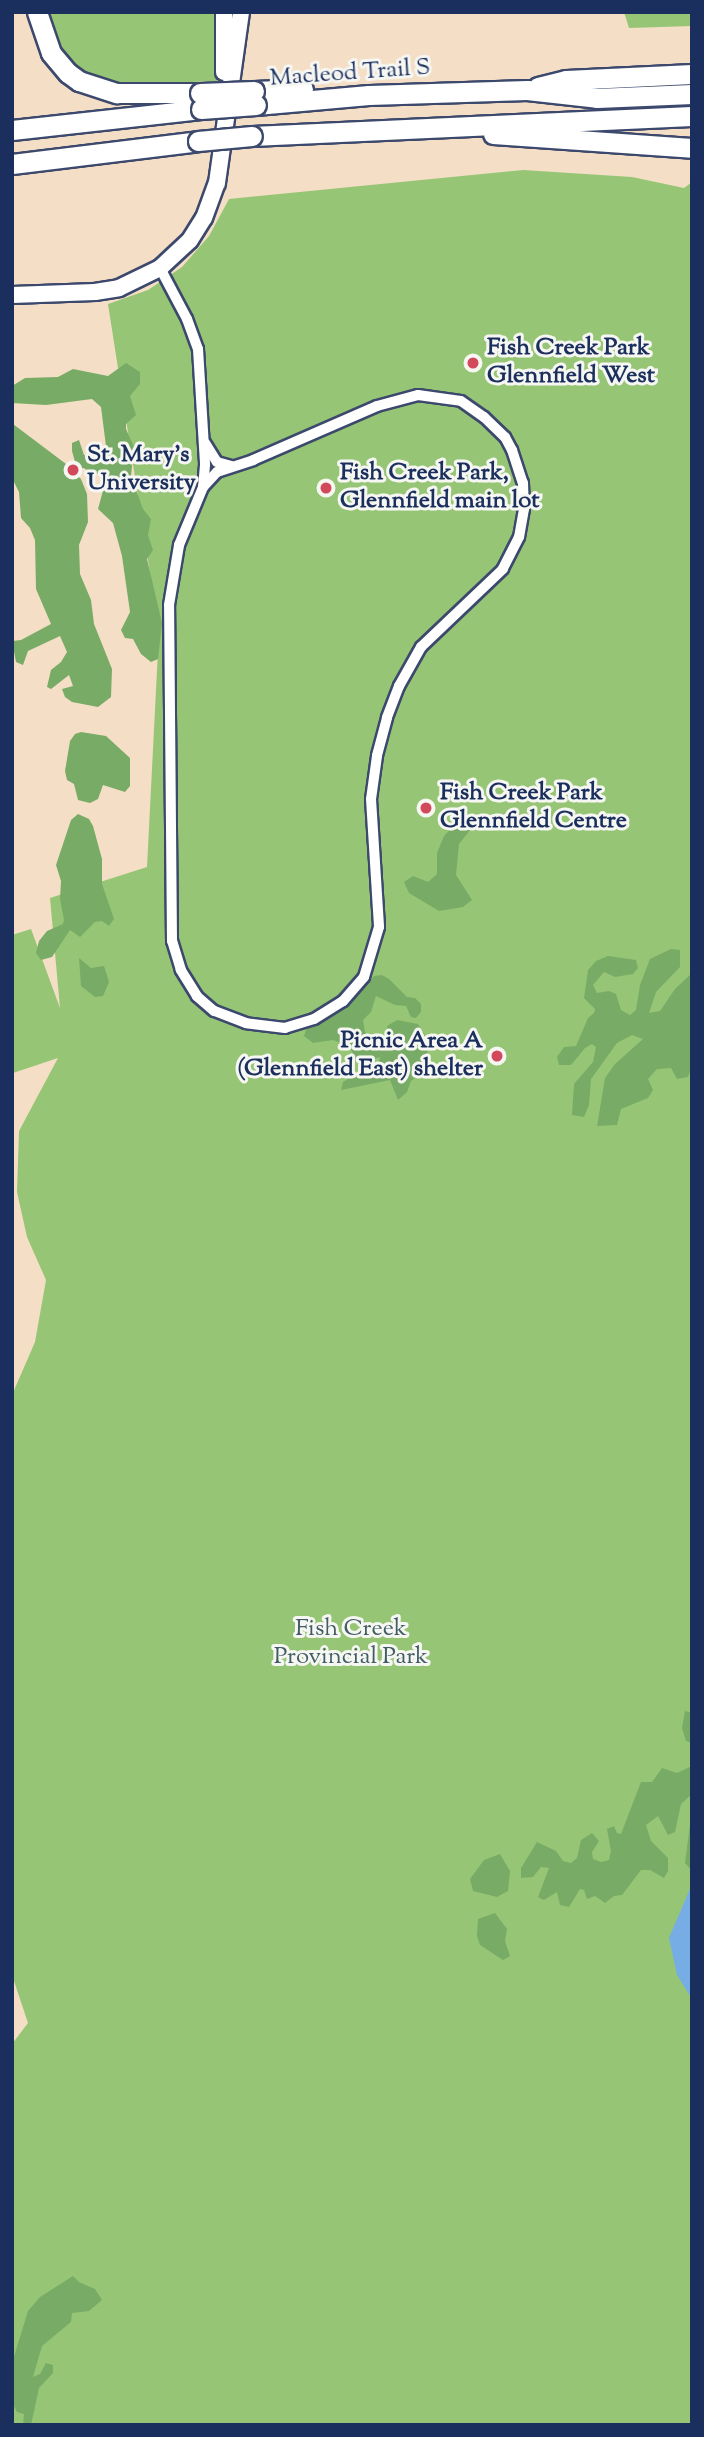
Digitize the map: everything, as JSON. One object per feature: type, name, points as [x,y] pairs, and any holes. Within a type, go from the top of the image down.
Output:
[{"type":"highway","points":[[37,12],[58,64],[91,86],[117,93],[200,101]]},
{"type":"highway","points":[[44,33],[45,12]]},
{"type":"highway","points":[[527,90],[566,80],[692,74]]},
{"type":"highway","name":"Macleod Trail S","points":[[12,130],[200,101],[255,98],[527,90],[597,98],[692,94]]},
{"type":"highway","points":[[12,164],[252,136],[692,116]]},
{"type":"highway","points":[[469,125],[497,135],[692,148]]},
{"type":"street","points":[[224,12],[224,120]]},
{"type":"street","points":[[12,295],[108,290],[160,268],[190,240],[212,200],[241,12]]},
{"type":"street","points":[[160,268],[198,349],[203,438],[202,487],[179,545],[169,605],[172,941],[187,984],[207,1006],[246,1023],[285,1028],[329,1011],[364,977],[379,928],[371,799],[377,756],[387,718],[399,686],[421,647],[447,619],[489,584],[510,560],[519,537],[524,498],[519,468],[502,434],[473,408],[461,401],[436,395],[409,396],[377,406],[240,465],[217,472],[202,487]]},
{"type":"street","points":[[203,438],[217,462],[225,466],[240,465]]},
{"type":"green space","points":[[49,12],[218,12],[217,81],[192,82],[191,85],[115,85],[72,68],[71,61],[49,30]]},
{"type":"green space","points":[[624,12],[692,12],[692,26],[629,28]]},
{"type":"green space","name":"Fish Creek Provincial Park","points":[[523,170],[632,177],[684,188],[692,182],[692,2425],[12,2425],[12,2044],[28,2023],[12,1975],[12,1395],[35,1342],[46,1280],[27,1237],[17,1192],[19,1131],[58,1058],[13,1073],[12,935],[31,929],[60,1008],[50,898],[147,867],[159,631],[108,304],[148,290],[182,267],[209,236],[229,199]]},
{"type":"green space","points":[[126,363],[140,372],[140,384],[130,396],[136,415],[126,424],[126,429],[134,447],[131,476],[143,509],[151,519],[148,535],[153,550],[147,559],[162,623],[158,659],[151,662],[141,654],[133,639],[125,638],[121,630],[130,612],[122,556],[113,523],[98,509],[107,476],[101,471],[94,476],[84,468],[77,469],[72,451],[72,443],[79,440],[84,455],[103,460],[106,446],[101,407],[92,399],[46,405],[12,403],[12,386],[25,378],[58,377],[73,369],[108,376]]},
{"type":"green space","points":[[12,414],[13,424],[66,464],[81,479],[87,494],[88,522],[79,545],[80,574],[91,600],[94,624],[112,669],[111,697],[98,707],[72,702],[65,697],[62,689],[73,686],[69,675],[51,689],[47,687],[51,670],[61,662],[67,652],[60,636],[28,651],[23,665],[16,662],[12,641],[21,640],[51,624],[36,589],[35,540],[30,528],[21,518],[19,492],[12,478]]},
{"type":"green space","points":[[81,732],[106,736],[130,758],[130,786],[125,792],[103,785],[98,799],[90,803],[78,800],[74,784],[67,780],[65,771],[70,741],[75,734]]},
{"type":"green space","points":[[78,814],[89,819],[93,826],[102,859],[102,884],[114,919],[109,926],[102,921],[95,922],[80,937],[70,930],[52,957],[41,960],[36,953],[39,941],[47,931],[63,924],[61,881],[56,865],[71,820]]},
{"type":"green space","points":[[471,814],[474,825],[459,844],[456,875],[472,900],[463,907],[439,911],[409,893],[404,882],[413,876],[428,882],[437,874],[437,853],[444,836],[462,817]]},
{"type":"green space","points":[[671,949],[680,950],[680,967],[656,992],[649,1013],[660,1011],[675,989],[692,973],[692,1066],[688,1077],[677,1079],[671,1068],[657,1069],[648,1079],[653,1090],[648,1098],[621,1109],[617,1125],[597,1126],[605,1078],[615,1064],[643,1039],[632,1035],[617,1043],[591,1079],[589,1105],[584,1117],[572,1115],[574,1084],[593,1062],[596,1047],[592,1044],[585,1048],[571,1065],[559,1065],[557,1057],[564,1047],[576,1046],[588,1018],[594,1013],[595,1009],[584,998],[588,970],[596,961],[608,956],[636,960],[638,968],[633,974],[615,977],[604,972],[593,985],[597,993],[609,991],[616,994],[621,1010],[630,1015],[636,1010],[640,985],[650,959]]},
{"type":"green space","points":[[79,958],[91,968],[104,966],[109,982],[103,996],[95,997],[81,986]]},
{"type":"green space","points":[[382,975],[407,997],[415,998],[421,1004],[421,1012],[416,1018],[411,1017],[406,1006],[395,1005],[376,996],[371,1012],[363,1020],[365,1032],[384,1049],[390,1043],[387,1026],[397,1020],[418,1024],[428,1040],[427,1069],[411,1081],[407,1092],[398,1100],[390,1080],[341,1090],[343,1082],[361,1071],[377,1067],[380,1057],[359,1065],[349,1046],[333,1040],[313,1043],[304,1036],[308,1024],[362,989],[374,976]]},
{"type":"green space","points":[[685,1711],[692,1713],[692,1743],[686,1741],[682,1728]]},
{"type":"green space","points":[[692,1766],[692,1794],[681,1804],[675,1832],[668,1835],[658,1816],[646,1825],[651,1841],[668,1858],[668,1871],[664,1878],[650,1870],[641,1870],[622,1895],[614,1896],[605,1903],[595,1896],[587,1899],[584,1890],[580,1889],[569,1907],[560,1905],[557,1892],[544,1900],[538,1897],[549,1868],[541,1867],[533,1877],[521,1878],[521,1868],[537,1842],[556,1851],[563,1861],[571,1863],[577,1858],[581,1840],[592,1833],[599,1841],[592,1852],[593,1859],[601,1862],[609,1860],[611,1851],[607,1829],[614,1826],[617,1833],[621,1834],[641,1782],[652,1782],[662,1768],[677,1773]]},
{"type":"green space","points":[[692,1809],[692,1871],[685,1863]]},
{"type":"green space","points":[[500,1854],[510,1871],[508,1891],[497,1897],[473,1891],[470,1879],[484,1860]]},
{"type":"green space","points":[[495,1913],[507,1929],[505,1941],[510,1956],[503,1960],[480,1945],[477,1936],[478,1919]]},
{"type":"green space","points":[[73,2276],[79,2282],[95,2289],[102,2300],[89,2311],[72,2313],[71,2322],[42,2346],[33,2377],[40,2374],[46,2363],[53,2365],[53,2373],[39,2388],[31,2425],[23,2425],[24,2414],[17,2412],[12,2402],[12,2363],[28,2311],[40,2297]]},
{"type":"water","points":[[692,1884],[692,1999],[677,1975],[669,1938]]},
{"type":"place","name":"Fish Creek Park Glennfield West","points":[[473,363]]},
{"type":"place","name":"St. Mary's University","points":[[73,470]]},
{"type":"place","name":"Fish Creek Park, Glennfield main lot","points":[[326,488]]},
{"type":"place","name":"Fish Creek Park Glennfield Centre","points":[[426,808]]},
{"type":"place","name":"Picnic Area A (Glennfield East) shelter","points":[[497,1056]]}]
